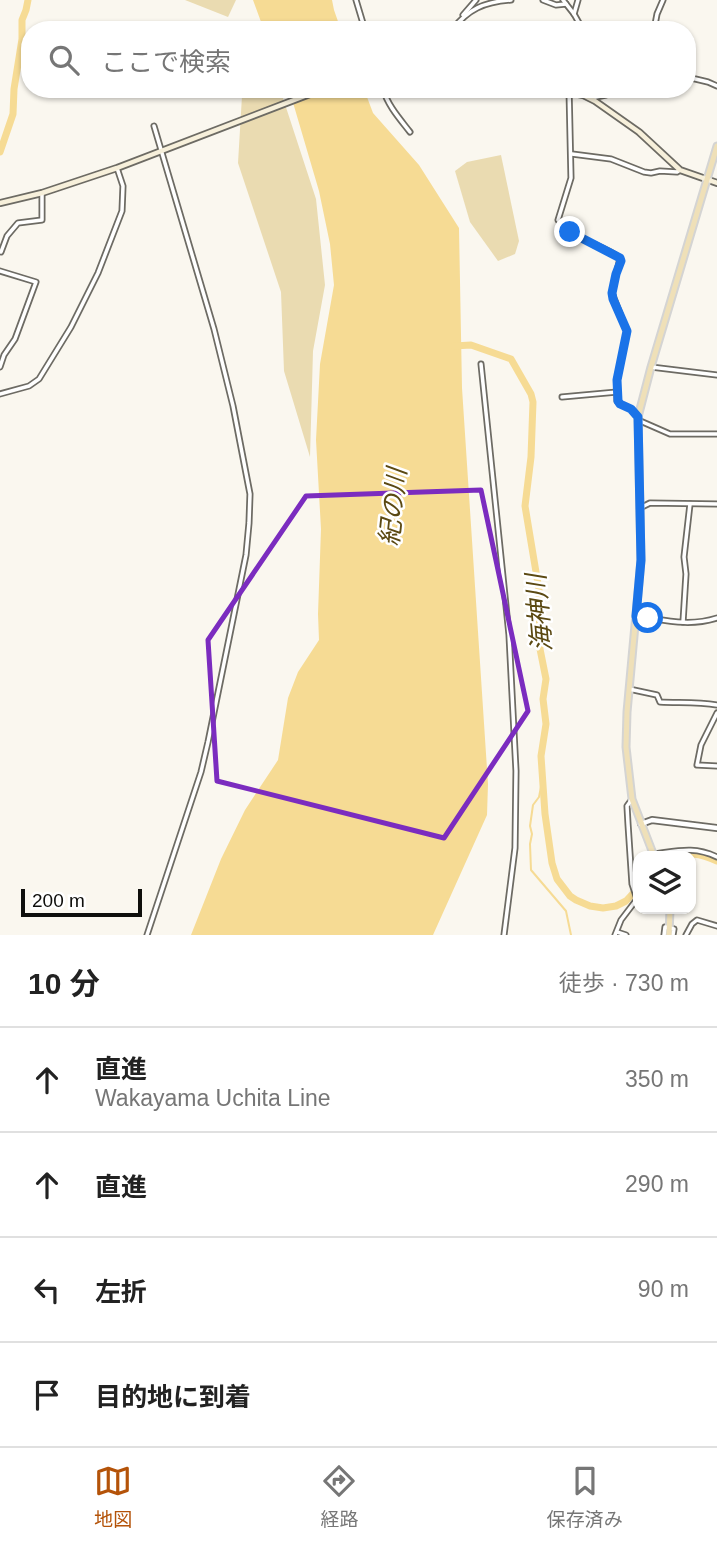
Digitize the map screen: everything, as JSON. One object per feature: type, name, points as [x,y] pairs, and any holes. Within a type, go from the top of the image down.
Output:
[{"type":"main road","points":[[0,203],[42,193],[117,168],[299,98]]},
{"type":"main road","points":[[590,98],[639,132],[680,170],[717,183]]},
{"type":"main road","points":[[651,851],[632,799],[626,747],[641,560],[638,418],[717,146]]},
{"type":"main road","points":[[669,935],[670,914]]},
{"type":"street","points":[[356,0],[362,21]]},
{"type":"street","points":[[458,21],[476,0]]},
{"type":"street","points":[[462,16],[491,2],[510,0]]},
{"type":"street","points":[[543,0],[556,5],[565,2],[577,21]]},
{"type":"street","points":[[573,14],[578,0]]},
{"type":"street","points":[[656,21],[663,0]]},
{"type":"street","points":[[696,79],[717,86]]},
{"type":"street","points":[[387,98],[410,132]]},
{"type":"street","points":[[569,98],[571,178],[558,220],[561,226],[570,232],[620,258],[621,261],[612,293],[627,331],[617,380],[618,401],[631,409],[638,418],[670,434],[717,434]]},
{"type":"street","points":[[146,935],[201,772],[246,555],[250,514],[250,494],[233,406],[214,329],[154,126]]},
{"type":"street","points":[[572,154],[611,159],[644,173],[680,170]]},
{"type":"street","points":[[0,394],[29,386],[39,379],[71,327],[98,272],[122,211],[123,186],[117,168]]},
{"type":"street","points":[[1,252],[14,226],[42,220],[42,193]]},
{"type":"street","points":[[0,271],[36,282],[15,339],[4,355],[0,367]]},
{"type":"street","points":[[481,365],[509,635],[514,721],[515,848],[504,935]]},
{"type":"street","points":[[651,367],[717,375]]},
{"type":"street","points":[[562,397],[617,392]]},
{"type":"street","points":[[640,508],[650,503],[717,504]]},
{"type":"street","points":[[683,622],[686,574],[684,557],[690,504]]},
{"type":"street","points":[[636,616],[693,624],[717,618]]},
{"type":"street","points":[[629,689],[657,695],[660,702],[694,701],[717,705]]},
{"type":"street","points":[[717,713],[701,745],[697,765],[717,766]]},
{"type":"street","points":[[625,935],[616,934],[621,920],[637,899],[632,884],[627,809],[632,799]]},
{"type":"street","points":[[641,824],[652,820],[717,828]]},
{"type":"street","points":[[675,851],[703,850],[717,857]]},
{"type":"street","points":[[686,935],[697,920],[717,926]]},
{"type":"highlighted area","points":[[481,490],[528,711],[444,838],[217,781],[208,640],[306,496]]},
{"type":"shaded area","points":[[185,0],[236,0],[228,17]]},
{"type":"shaded area","points":[[242,98],[283,98],[316,199],[325,285],[313,351],[310,457],[284,371],[281,292],[238,163]]},
{"type":"shaded area","points":[[501,155],[519,241],[515,254],[498,261],[470,222],[455,171],[467,162]]},
{"type":"water","points":[[253,0],[332,0],[338,21],[261,21]]},
{"type":"water","name":"紀の川","points":[[292,98],[367,98],[373,113],[419,165],[459,228],[462,388],[488,784],[487,815],[433,935],[191,935],[221,859],[245,810],[278,760],[288,698],[298,672],[319,640],[321,529],[316,440],[320,364],[334,285],[330,244],[319,191]]},
{"type":"waterway","points":[[22,21],[28,0]]},
{"type":"waterway","points":[[0,152],[13,114],[21,45]]},
{"type":"waterway","name":"海神川","points":[[454,346],[471,345],[511,359],[533,402],[531,457],[525,506],[539,590],[540,649],[546,679],[543,699],[546,724],[541,756],[545,814],[557,879],[570,896],[590,906],[616,906],[633,893]]},
{"type":"waterway","points":[[543,777],[539,797],[533,805],[530,826],[531,870],[566,911],[571,935]]},
{"type":"waterway","name":"海神川","points":[[696,854],[717,861]]},
{"type":"route","points":[[570,232],[617,255],[621,261],[612,293],[627,331],[617,380],[618,401],[638,417],[641,560],[636,616],[648,618]]}]
